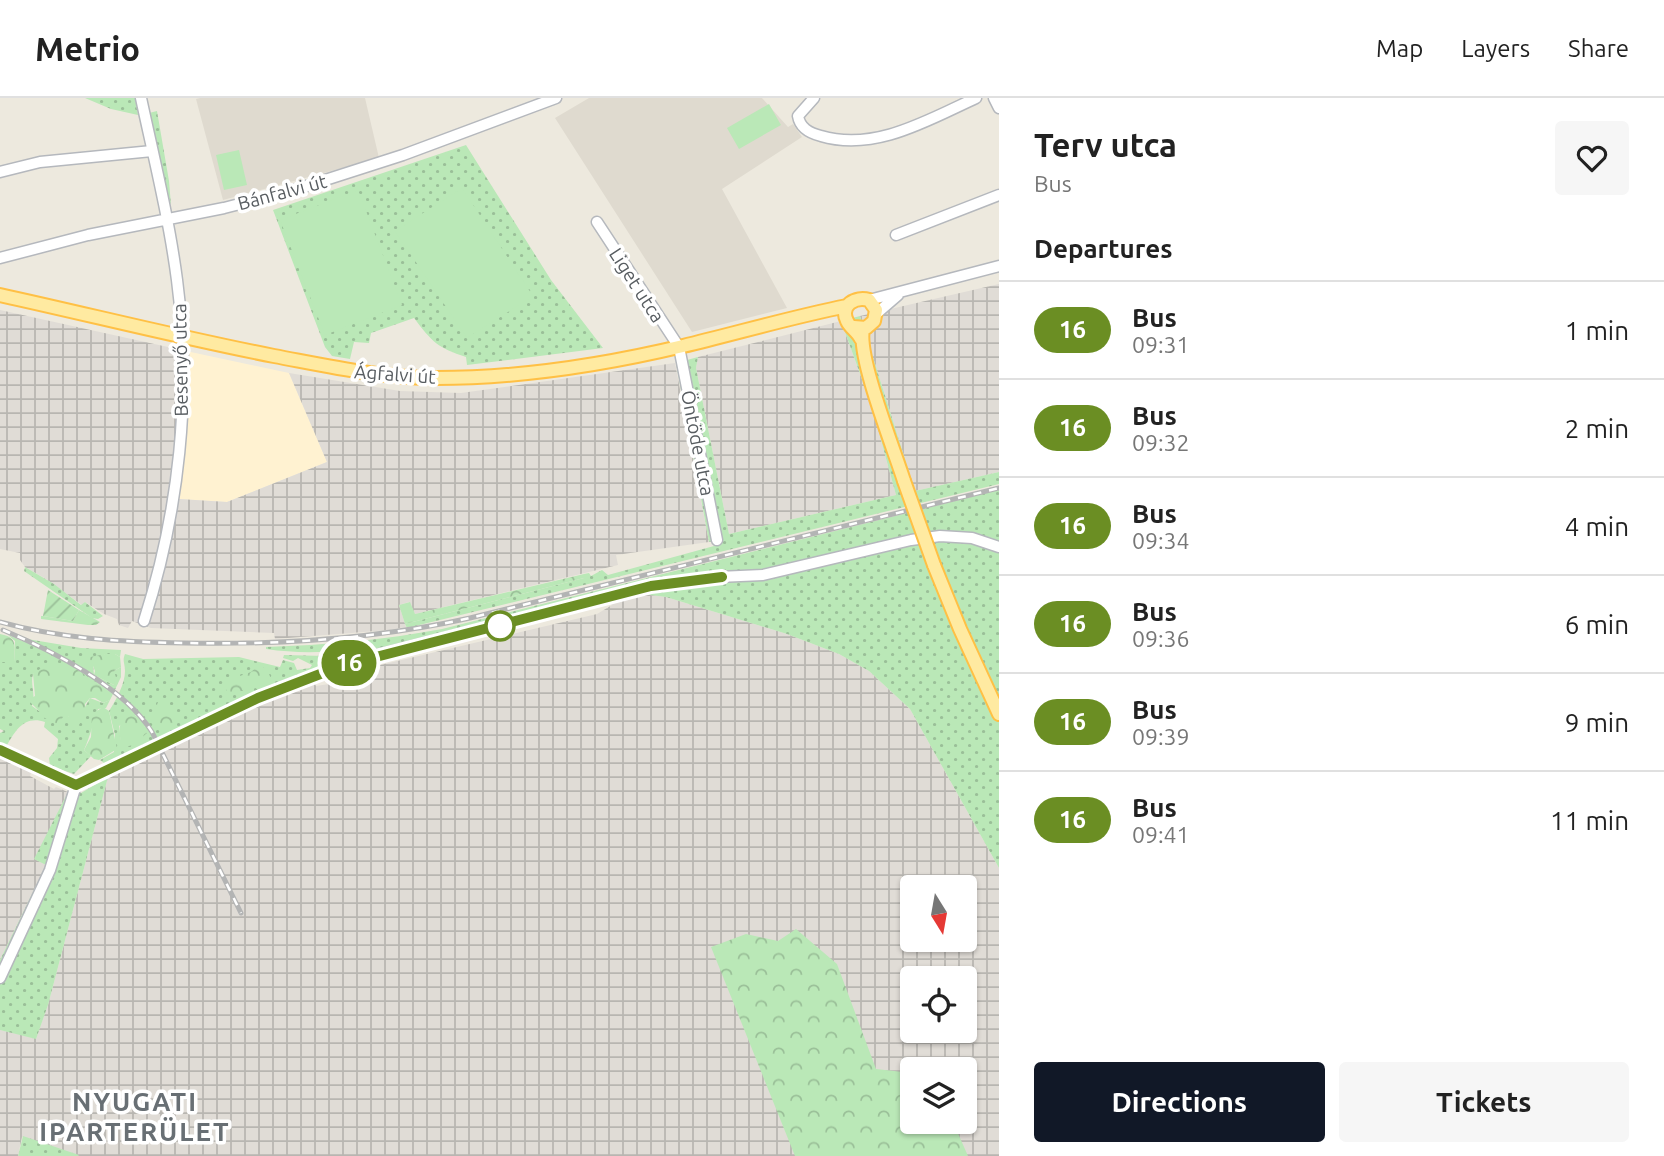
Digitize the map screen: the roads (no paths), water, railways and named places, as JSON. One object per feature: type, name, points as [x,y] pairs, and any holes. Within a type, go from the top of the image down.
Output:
[{"type":"main road","name":"Ágfalvi út","points":[[0,295],[182,337],[367,374],[435,378],[536,371],[679,347],[793,318],[854,324],[858,298],[869,300]]},
{"type":"main road","points":[[869,300],[876,314],[872,324],[854,324],[866,364],[934,565],[999,714]]},
{"type":"street","name":"Besenyő utca","points":[[141,98],[177,280],[182,337],[181,436],[174,496],[157,580],[144,621]]},
{"type":"street","name":"Bánfalvi út","points":[[0,258],[88,235],[294,190],[402,155],[556,98]]},
{"type":"street","points":[[814,98],[798,116],[802,126],[815,134],[841,142],[899,132],[976,98]]},
{"type":"street","points":[[994,98],[999,108]]},
{"type":"street","points":[[0,172],[40,162],[152,150]]},
{"type":"street","points":[[896,235],[999,195]]},
{"type":"street","name":"Liget utca","points":[[597,222],[679,347]]},
{"type":"street","points":[[869,300],[999,266]]},
{"type":"street","points":[[876,314],[905,290]]},
{"type":"street","name":"Öntöde utca","points":[[679,347],[717,540]]},
{"type":"street","points":[[0,978],[50,870],[76,785],[258,698],[341,666],[651,586],[763,575],[911,540],[940,536],[972,538],[999,547]]},
{"type":"street","points":[[0,750],[76,785]]},
{"type":"railway","points":[[0,622],[69,636],[161,643],[293,642],[364,636],[470,618],[999,488]]},
{"type":"railway","points":[[3,630],[43,648],[85,672],[124,700],[140,716],[152,732],[241,913]]},
{"type":"district","name":"NYUGATI IPARTERÜLET","points":[[135,1116]]}]
